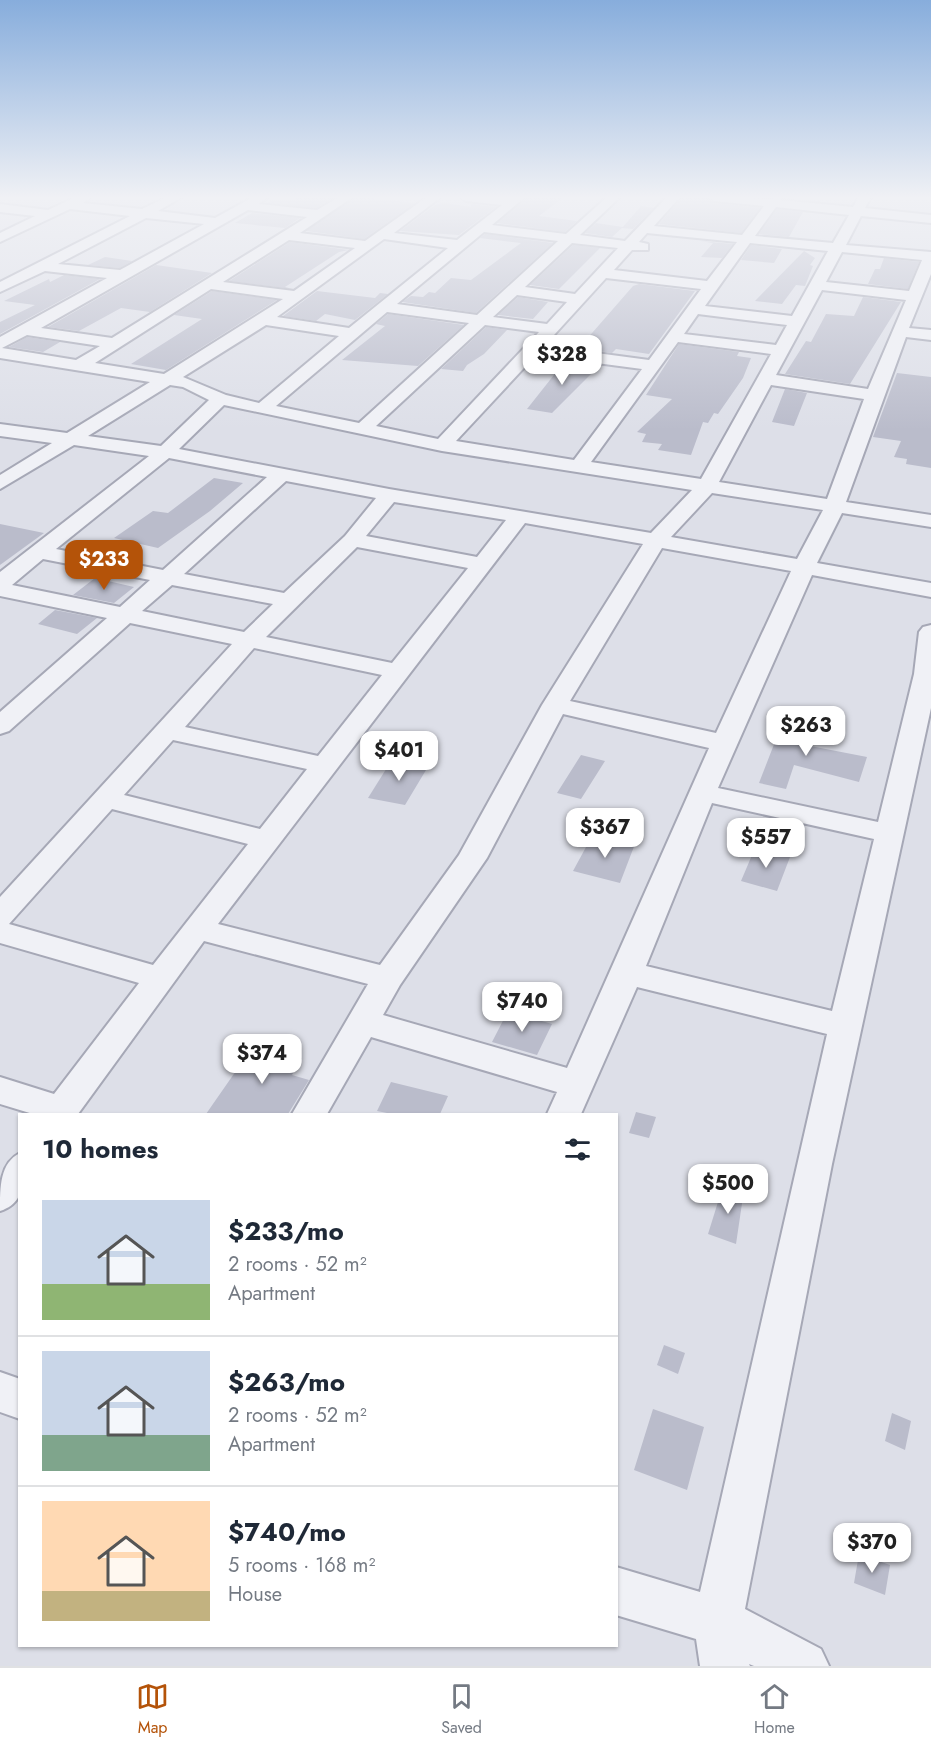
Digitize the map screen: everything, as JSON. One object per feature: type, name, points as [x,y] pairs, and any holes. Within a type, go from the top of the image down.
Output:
[{"type":"street","points":[[1,287],[26,275]]},
{"type":"street","points":[[0,344],[122,275]]},
{"type":"street","points":[[77,367],[222,275]]},
{"type":"street","points":[[0,483],[171,380],[263,320],[326,275]]},
{"type":"street","points":[[262,410],[424,275]]},
{"type":"street","points":[[363,429],[528,275]]},
{"type":"street","points":[[442,445],[600,275]]},
{"type":"street","points":[[617,275],[710,286]]},
{"type":"street","points":[[578,467],[717,275]]},
{"type":"street","points":[[310,1113],[388,978],[472,858],[555,705],[656,540],[707,486],[821,275]]},
{"type":"street","points":[[363,1022],[570,1099],[627,973],[724,743],[834,508],[874,395],[924,275]]},
{"type":"street","points":[[207,284],[296,296]]},
{"type":"street","points":[[815,285],[915,296]]},
{"type":"street","points":[[512,290],[578,299]]},
{"type":"street","points":[[383,307],[550,329]]},
{"type":"street","points":[[693,309],[795,321]]},
{"type":"street","points":[[263,320],[352,333]]},
{"type":"street","points":[[25,330],[115,343]]},
{"type":"street","points":[[900,332],[931,335]]},
{"type":"street","points":[[673,337],[780,350]]},
{"type":"street","points":[[531,349],[652,365]]},
{"type":"street","points":[[0,353],[77,367],[171,380],[192,385],[220,399],[262,410],[442,445],[834,508],[931,521]]},
{"type":"street","points":[[765,379],[874,395]]},
{"type":"street","points":[[0,583],[165,453],[220,399]]},
{"type":"street","points":[[0,430],[165,453],[284,473],[389,495],[520,516],[931,590]]},
{"type":"street","points":[[0,726],[284,473]]},
{"type":"street","points":[[0,916],[248,641],[352,540],[389,495]]},
{"type":"street","points":[[0,1090],[61,1112],[266,839],[520,516]]},
{"type":"street","points":[[352,540],[482,564]]},
{"type":"street","points":[[39,552],[290,601]]},
{"type":"street","points":[[0,589],[398,671]]},
{"type":"street","points":[[722,1644],[814,1164],[926,674],[931,632]]},
{"type":"street","points":[[555,705],[724,743]]},
{"type":"street","points":[[167,731],[324,765]]},
{"type":"street","points":[[702,793],[889,833]]},
{"type":"street","points":[[105,799],[266,839]]},
{"type":"street","points":[[197,929],[388,978]]},
{"type":"street","points":[[0,932],[160,978]]},
{"type":"street","points":[[627,973],[846,1027]]},
{"type":"street","points":[[0,1194],[18,1171]]},
{"type":"street","points":[[0,1392],[18,1398]]},
{"type":"street","points":[[618,1593],[722,1644],[804,1666]]},
{"type":"building","points":[[64,275],[100,279],[0,334],[0,322],[35,305],[4,301],[49,279],[50,282]]},
{"type":"building","points":[[139,275],[209,275],[150,312],[121,308],[79,331],[48,327]]},
{"type":"building","points":[[239,275],[304,275],[285,287],[293,289],[229,281]]},
{"type":"building","points":[[478,275],[518,275],[476,313],[402,302],[411,296],[423,297],[429,292],[435,293],[451,278],[471,280]]},
{"type":"building","points":[[541,275],[573,275],[559,289],[530,285]]},
{"type":"building","points":[[781,275],[810,275],[805,286],[796,285],[782,304],[755,301]]},
{"type":"building","points":[[872,275],[914,275],[908,289],[868,284]]},
{"type":"building","points":[[639,284],[695,291],[649,354],[616,349],[612,353],[579,348],[633,286]]},
{"type":"building","points":[[212,291],[277,300],[166,370],[131,364],[202,319],[174,315]]},
{"type":"building","points":[[317,291],[375,298],[380,293],[388,294],[355,320],[325,314],[316,321],[283,316]]},
{"type":"building","points":[[518,297],[548,302],[533,319],[498,315]]},
{"type":"building","points":[[863,297],[901,302],[850,384],[785,374],[806,341],[811,342],[826,314],[854,316]]},
{"type":"building","points":[[388,314],[464,325],[418,366],[342,360],[385,326],[376,324]]},
{"type":"building","points":[[486,327],[507,330],[484,354],[467,365],[463,371],[441,369]]},
{"type":"building","points":[[27,337],[60,342],[43,352],[9,347]]},
{"type":"building","points":[[679,344],[739,352],[737,356],[751,358],[743,378],[718,414],[714,413],[708,423],[703,422],[691,455],[658,450],[662,444],[642,442],[646,434],[637,432],[672,399],[646,395]]},
{"type":"building","points":[[565,361],[599,366],[552,413],[527,409]]},
{"type":"building","points":[[897,373],[931,377],[931,468],[906,464],[907,459],[894,457],[901,441],[873,437]]},
{"type":"building","points":[[785,389],[807,393],[794,426],[772,422]]},
{"type":"building","points":[[214,478],[243,483],[210,511],[158,548],[114,538],[153,511],[168,513]]},
{"type":"building","points":[[0,524],[44,533],[0,565]]},
{"type":"building","points":[[95,578],[134,587],[114,603],[73,595]]},
{"type":"building","points":[[55,610],[97,618],[77,634],[38,624]]},
{"type":"building","points":[[785,716],[808,720],[800,744],[867,757],[859,782],[794,765],[786,789],[759,783]]},
{"type":"building","points":[[581,755],[605,761],[581,799],[557,793]]},
{"type":"building","points":[[393,758],[429,765],[405,805],[368,798]]},
{"type":"building","points":[[592,836],[635,844],[620,883],[573,871]]},
{"type":"building","points":[[755,848],[790,857],[777,891],[741,881]]},
{"type":"building","points":[[508,1011],[552,1024],[537,1055],[492,1042]]},
{"type":"building","points":[[254,1045],[302,1058],[292,1075],[309,1080],[289,1113],[207,1113]]},
{"type":"building","points":[[391,1082],[448,1096],[440,1113],[377,1111]]},
{"type":"building","points":[[636,1112],[656,1117],[649,1138],[629,1133]]},
{"type":"building","points":[[723,1186],[744,1190],[736,1244],[708,1234]]},
{"type":"building","points":[[664,1345],[685,1353],[678,1374],[657,1365]]},
{"type":"building","points":[[653,1409],[704,1427],[687,1490],[634,1470]]},
{"type":"building","points":[[892,1413],[911,1421],[905,1450],[885,1441]]},
{"type":"building","points":[[859,1554],[890,1565],[885,1595],[854,1583]]}]
